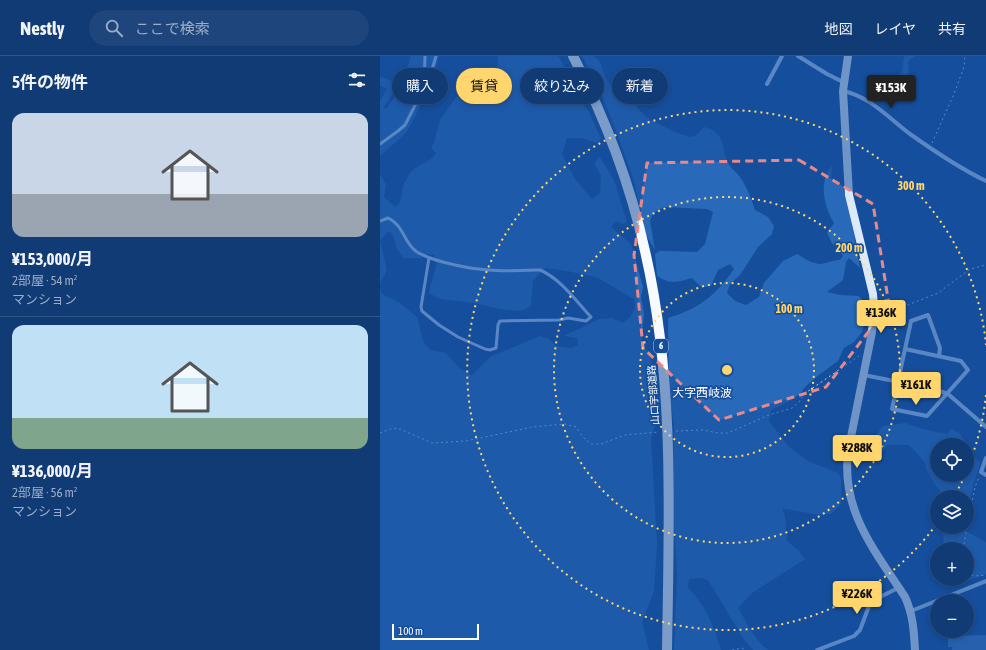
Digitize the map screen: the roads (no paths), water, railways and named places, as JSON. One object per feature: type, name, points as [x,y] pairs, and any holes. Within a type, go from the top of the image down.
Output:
[{"type":"main road","name":"山口宇部道路","points":[[573,56],[590,88],[627,184],[645,250],[655,301],[662,356],[668,443],[666,650]]},
{"type":"street","points":[[767,84],[782,56]]},
{"type":"street","points":[[798,56],[843,82]]},
{"type":"street","points":[[848,56],[843,82],[843,91],[849,195],[874,294],[873,321],[864,375],[848,452],[848,489],[851,503],[861,527],[905,597],[911,611],[915,650]]},
{"type":"street","points":[[843,91],[853,93],[866,100],[930,148],[986,181]]},
{"type":"street","points":[[905,349],[939,356],[961,360],[968,370],[927,416],[892,409],[898,382],[905,349],[911,322],[928,315],[940,348],[939,356]]},
{"type":"street","points":[[864,375],[934,389],[948,394],[986,427]]},
{"type":"street","points":[[986,458],[981,472],[986,475]]},
{"type":"street","points":[[911,611],[986,580]]},
{"type":"street","points":[[817,650],[854,636],[860,630],[869,606],[874,600],[899,588]]},
{"type":"lane","points":[[424,68],[425,56]]},
{"type":"lane","points":[[432,68],[436,56]]},
{"type":"lane","points":[[380,144],[405,125],[416,104]]},
{"type":"lane","points":[[380,221],[388,218],[395,221],[416,252],[429,258],[470,269],[485,271],[540,270],[559,282],[591,317],[586,321],[568,318],[560,320],[500,321],[498,325],[496,348],[490,350],[485,349],[446,330],[422,311],[421,307],[429,258]]},
{"type":"district","name":"大字西岐波","points":[[702,393]]}]
